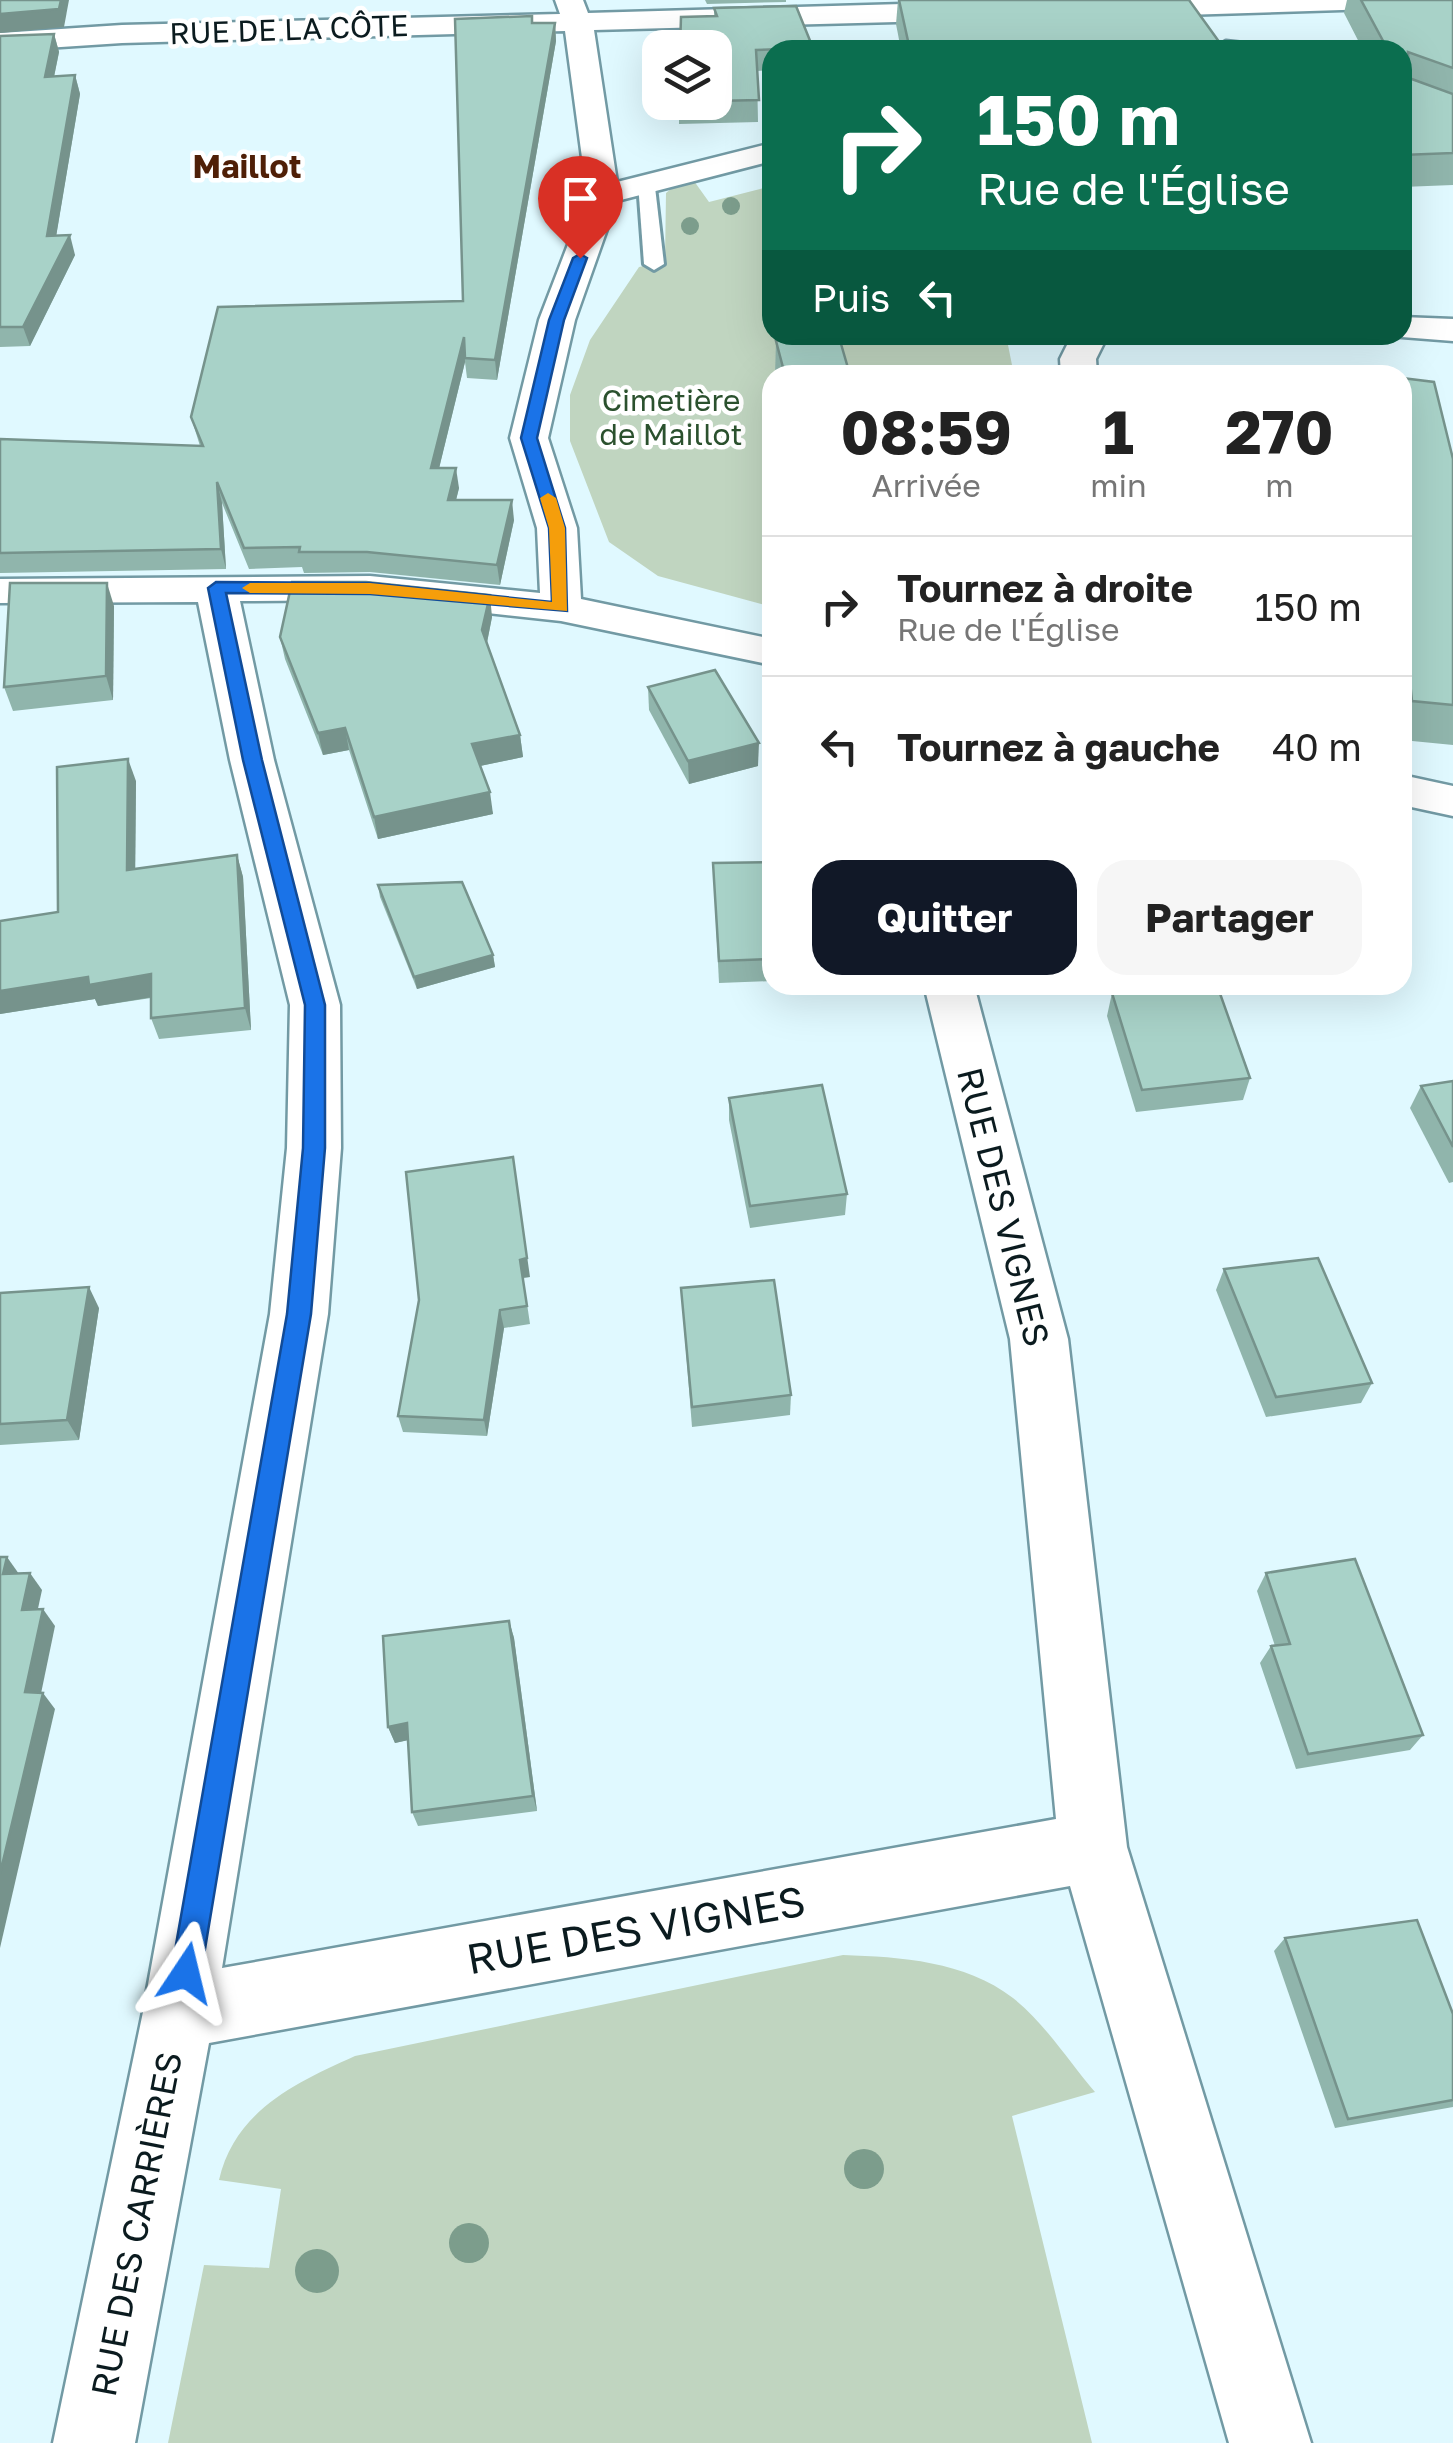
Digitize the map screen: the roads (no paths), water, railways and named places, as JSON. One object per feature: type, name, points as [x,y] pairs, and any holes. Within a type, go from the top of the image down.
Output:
[{"type":"street","points":[[1093,8],[1406,0]]},
{"type":"street","points":[[1210,6],[1228,40]]},
{"type":"street","name":"RUE DE LA CÔTE","points":[[0,42],[573,11],[996,10]]},
{"type":"street","points":[[561,608],[557,528],[529,438],[557,320],[603,195],[573,11]]},
{"type":"street","points":[[603,195],[762,155]]},
{"type":"street","points":[[1412,328],[1453,330]]},
{"type":"street","name":"RUE DES CARRIÈRES","points":[[94,2443],[179,2012],[299,1314],[314,1148],[315,1005],[252,760],[216,588]]},
{"type":"street","points":[[0,591],[370,588],[561,608],[762,650]]},
{"type":"street","points":[[1412,792],[1453,801]]},
{"type":"street","name":"RUE DES VIGNES","points":[[952,995],[1039,1339],[1093,1847],[1270,2443]]},
{"type":"street","name":"RUE DES VIGNES","points":[[179,2012],[1093,1847]]},
{"type":"lane","points":[[645,187],[654,264]]},
{"type":"district","name":"Maillot","points":[[247,167]]},
{"type":"park label","name":"Cimetière de Maillot","points":[[671,418]]}]
